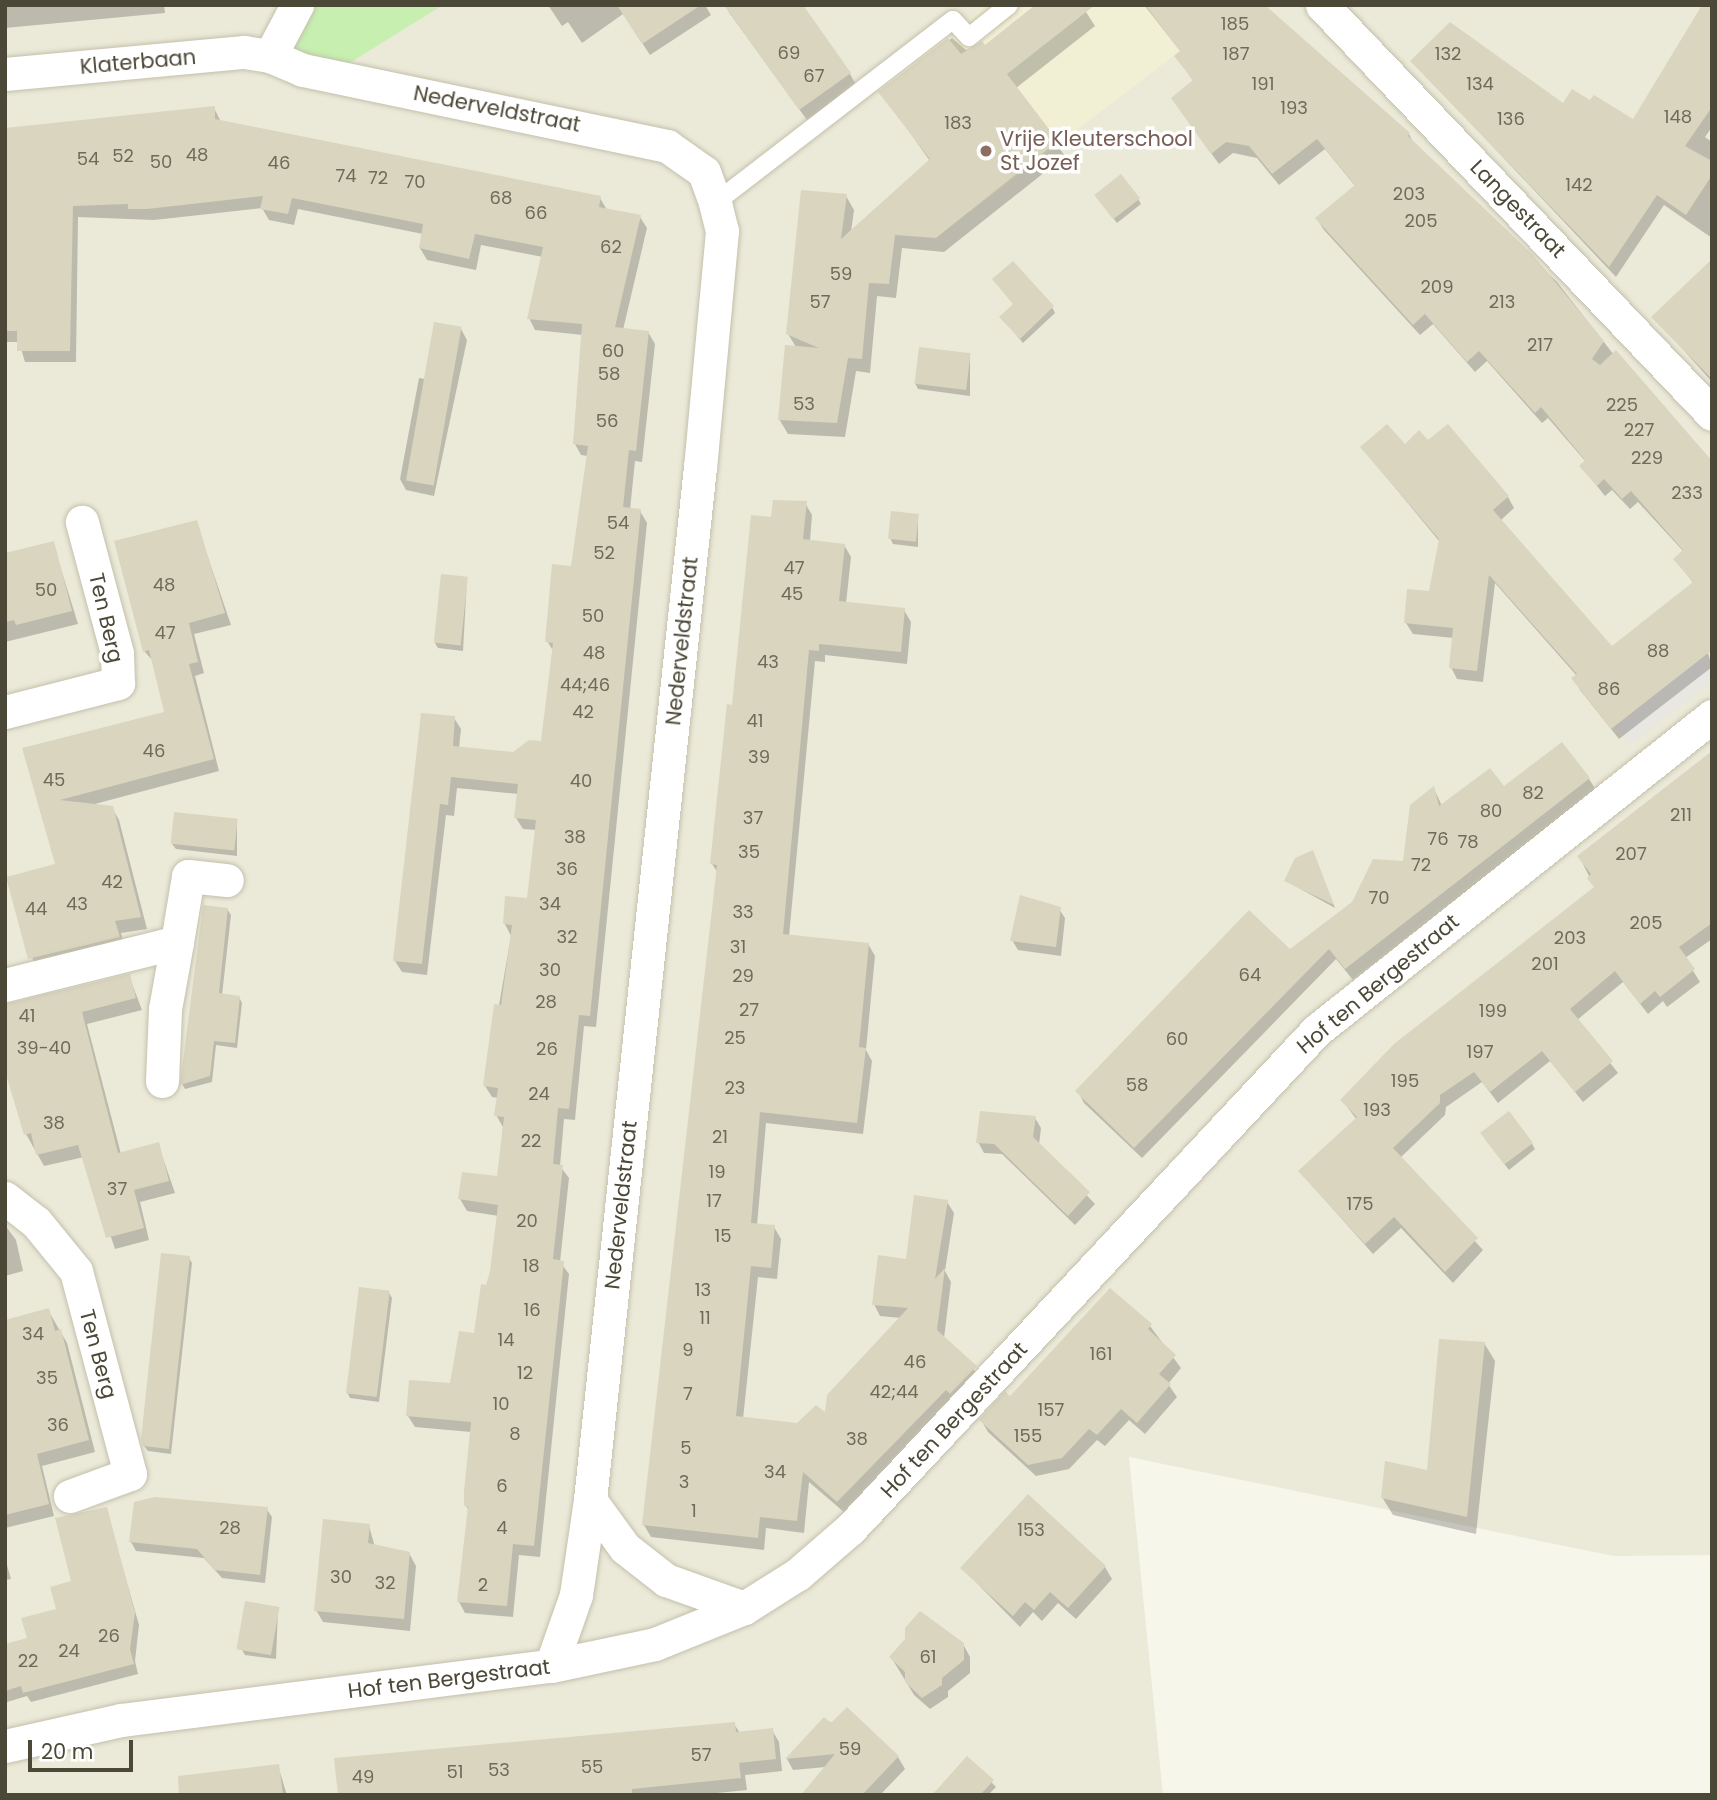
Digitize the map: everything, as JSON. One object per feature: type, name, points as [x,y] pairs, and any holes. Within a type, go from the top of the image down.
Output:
[{"type":"street","points":[[270,56],[297,5]]},
{"type":"street","name":"Langestraat","points":[[1322,5],[1712,414]]},
{"type":"street","name":"Klaterbaan","points":[[5,74],[244,52],[270,56],[330,75]]},
{"type":"street","name":"Nederveldstraat","points":[[330,75],[667,146],[704,172],[716,203],[722,231],[700,467],[590,1500],[576,1595],[551,1666]]},
{"type":"street","name":"Ten Berg","points":[[5,712],[118,683],[117,653],[82,522]]},
{"type":"street","name":"Hof ten Bergestraat","points":[[5,1746],[121,1720],[551,1666],[655,1644],[744,1608],[797,1574],[850,1529],[1317,1030],[1712,716]]},
{"type":"street","points":[[162,1081],[165,1009],[188,876],[227,880]]},
{"type":"street","points":[[5,985],[177,942]]},
{"type":"street","name":"Ten Berg","points":[[5,1198],[36,1222],[76,1271],[130,1474],[70,1496]]},
{"type":"street","points":[[590,1500],[625,1548],[666,1580],[744,1608]]},
{"type":"lane","points":[[716,203],[953,20],[969,37],[1009,5]]},
{"type":"shaded area","points":[[5,5],[1712,5],[1712,1555],[1614,1556],[1129,1457],[1163,1795],[5,1795]]},
{"type":"shaded area","name":"Vrije Kleuterschool St Jozef","points":[[986,5],[1240,5],[970,212],[877,91]]},
{"type":"shaded area","points":[[1712,650],[1712,681],[1630,745],[1615,726]]},
{"type":"green space","points":[[297,5],[443,5],[330,75],[270,56]]},
{"type":"building","points":[[617,5],[701,5],[642,44]]},
{"type":"building","points":[[724,5],[803,5],[851,73],[799,110]]},
{"type":"building","points":[[1035,5],[1095,5],[1007,74],[1058,141],[936,238],[895,235],[889,284],[869,283],[862,359],[848,358],[837,423],[778,420],[785,345],[819,348],[786,334],[801,190],[847,194],[841,239],[930,159],[878,92],[948,38],[961,54],[982,41],[985,45]]},
{"type":"building","points":[[1145,5],[1265,5],[1410,133],[1408,136],[1533,255],[1604,341],[1592,359],[1600,365],[1616,350],[1712,461],[1712,650],[1611,729],[1571,678],[1577,674],[1489,575],[1477,671],[1449,668],[1453,628],[1404,623],[1407,589],[1429,591],[1439,539],[1360,447],[1387,424],[1405,444],[1419,430],[1428,440],[1448,424],[1509,496],[1493,510],[1612,646],[1693,582],[1673,559],[1683,550],[1631,491],[1622,499],[1604,479],[1597,486],[1579,466],[1585,460],[1541,407],[1535,413],[1479,351],[1467,362],[1425,314],[1413,325],[1315,218],[1355,185],[1317,139],[1272,174],[1249,146],[1226,142],[1211,154],[1171,98],[1193,80],[1174,56],[1180,51]]},
{"type":"building","points":[[1702,5],[1712,5],[1712,107],[1685,146],[1712,161],[1712,175],[1686,215],[1657,195],[1609,267],[1410,61],[1450,22],[1563,103],[1572,89],[1590,100],[1594,95],[1633,119]]},
{"type":"building","points":[[215,106],[215,119],[601,196],[599,207],[641,215],[615,327],[649,331],[636,451],[629,450],[623,507],[641,509],[590,1016],[579,1015],[569,1109],[558,1108],[553,1164],[563,1165],[553,1259],[564,1261],[534,1546],[513,1544],[507,1606],[457,1602],[468,1506],[464,1506],[464,1491],[471,1422],[406,1416],[409,1380],[450,1383],[459,1331],[474,1333],[481,1284],[486,1285],[490,1271],[498,1205],[458,1199],[462,1172],[497,1176],[504,1117],[494,1116],[498,1088],[483,1086],[494,1004],[501,1005],[512,925],[503,924],[505,896],[527,898],[536,820],[514,818],[518,784],[451,777],[448,805],[440,804],[422,964],[393,961],[421,713],[455,716],[453,746],[513,752],[529,740],[541,741],[553,643],[545,642],[552,564],[571,566],[588,446],[573,444],[582,324],[527,319],[543,247],[475,234],[469,259],[419,248],[423,224],[292,198],[288,214],[260,209],[263,196],[147,209],[128,209],[128,204],[73,206],[70,351],[17,351],[17,331],[5,331],[5,128]]},
{"type":"building","points":[[1121,174],[1140,198],[1113,219],[1094,195]]},
{"type":"building","points":[[1712,259],[1712,379],[1651,317]]},
{"type":"building","points":[[1013,261],[1054,306],[1020,339],[999,317],[1013,304],[992,279]]},
{"type":"building","points":[[434,322],[462,327],[434,485],[406,481]]},
{"type":"building","points":[[919,347],[971,353],[966,390],[914,384]]},
{"type":"building","points":[[773,500],[807,501],[803,539],[845,544],[839,601],[905,608],[901,652],[819,644],[819,651],[809,650],[783,934],[869,943],[859,1047],[866,1048],[857,1123],[760,1112],[751,1223],[775,1225],[771,1268],[751,1266],[736,1416],[797,1423],[816,1405],[825,1412],[827,1395],[908,1308],[872,1305],[878,1255],[906,1259],[914,1195],[948,1200],[935,1279],[945,1268],[937,1330],[977,1366],[950,1394],[946,1390],[837,1502],[803,1472],[797,1521],[760,1517],[758,1538],[642,1525],[717,865],[710,864],[727,704],[732,705],[751,515],[771,517]]},
{"type":"building","points":[[891,511],[919,514],[916,542],[888,539]]},
{"type":"building","points":[[197,520],[225,613],[189,623],[198,662],[189,664],[214,759],[60,800],[113,806],[141,917],[115,921],[120,937],[28,959],[6,877],[55,864],[22,748],[164,712],[149,650],[143,652],[114,541]]},
{"type":"building","points":[[54,541],[72,611],[16,625],[14,620],[5,622],[5,553]]},
{"type":"building","points":[[441,574],[468,577],[461,645],[434,643]]},
{"type":"building","points":[[1562,742],[1590,778],[1345,969],[1329,949],[1134,1148],[1075,1091],[1249,910],[1290,949],[1352,902],[1373,859],[1403,861],[1410,805],[1434,786],[1439,806],[1490,768],[1504,786]]},
{"type":"building","points":[[1712,751],[1712,923],[1679,947],[1695,969],[1660,997],[1655,991],[1640,1004],[1615,971],[1570,1009],[1613,1061],[1575,1092],[1542,1051],[1490,1092],[1474,1072],[1440,1095],[1440,1103],[1393,1148],[1478,1238],[1445,1272],[1394,1217],[1365,1244],[1298,1171],[1357,1117],[1340,1100],[1394,1044],[1594,887],[1587,878],[1591,874],[1577,856]]},
{"type":"building","points":[[174,812],[238,819],[234,851],[171,844]]},
{"type":"building","points":[[1313,850],[1334,905],[1284,881],[1295,858]]},
{"type":"building","points":[[1020,895],[1061,907],[1056,947],[1010,941]]},
{"type":"building","points":[[203,905],[228,908],[219,993],[240,996],[235,1043],[214,1041],[210,1076],[180,1085]]},
{"type":"building","points":[[130,974],[136,998],[82,1012],[118,1153],[159,1142],[169,1181],[134,1190],[144,1228],[106,1238],[78,1145],[36,1155],[31,1133],[24,1135],[5,1071],[5,1004]]},
{"type":"building","points":[[980,1111],[1036,1116],[1033,1137],[1090,1192],[1068,1216],[994,1144],[976,1143]]},
{"type":"building","points":[[1509,1111],[1533,1143],[1504,1165],[1480,1133]]},
{"type":"building","points":[[161,1253],[190,1256],[169,1449],[143,1446],[141,1439]]},
{"type":"building","points":[[359,1287],[390,1291],[377,1397],[346,1393]]},
{"type":"building","points":[[1110,1288],[1152,1324],[1148,1329],[1176,1355],[1159,1374],[1171,1384],[1137,1423],[1121,1409],[1097,1435],[1089,1429],[1062,1458],[1028,1465],[979,1420],[1005,1391],[1010,1396]]},
{"type":"building","points":[[49,1308],[55,1331],[61,1329],[89,1440],[37,1454],[49,1504],[5,1515],[5,1320]]},
{"type":"building","points":[[1439,1339],[1485,1342],[1467,1517],[1381,1498],[1385,1461],[1427,1470]]},
{"type":"building","points":[[1028,1494],[1106,1566],[1068,1608],[1050,1592],[1034,1610],[1025,1602],[1013,1616],[960,1568]]},
{"type":"building","points":[[155,1497],[268,1507],[260,1575],[215,1570],[197,1549],[129,1542],[134,1502]]},
{"type":"building","points":[[107,1507],[135,1613],[130,1649],[134,1664],[23,1693],[21,1686],[5,1691],[5,1644],[27,1638],[21,1618],[56,1609],[50,1587],[71,1581],[55,1518]]},
{"type":"building","points":[[323,1519],[370,1524],[368,1543],[410,1552],[404,1619],[314,1611]]},
{"type":"building","points":[[245,1601],[279,1607],[271,1655],[236,1649]]},
{"type":"building","points":[[920,1611],[964,1643],[964,1660],[942,1678],[942,1685],[922,1698],[905,1682],[905,1672],[889,1657],[905,1639],[905,1628]]},
{"type":"building","points":[[847,1707],[899,1756],[862,1795],[801,1795],[835,1754],[785,1759],[824,1717],[831,1723]]},
{"type":"building","points":[[735,1722],[736,1732],[773,1728],[776,1759],[739,1763],[741,1778],[632,1789],[632,1795],[338,1795],[334,1758]]},
{"type":"building","points":[[967,1756],[994,1780],[980,1795],[932,1795]]},
{"type":"building","points":[[279,1764],[283,1795],[179,1795],[178,1776]]},
{"type":"place","name":"Vrije Kleuterschool St Jozef","points":[[986,151]]}]
